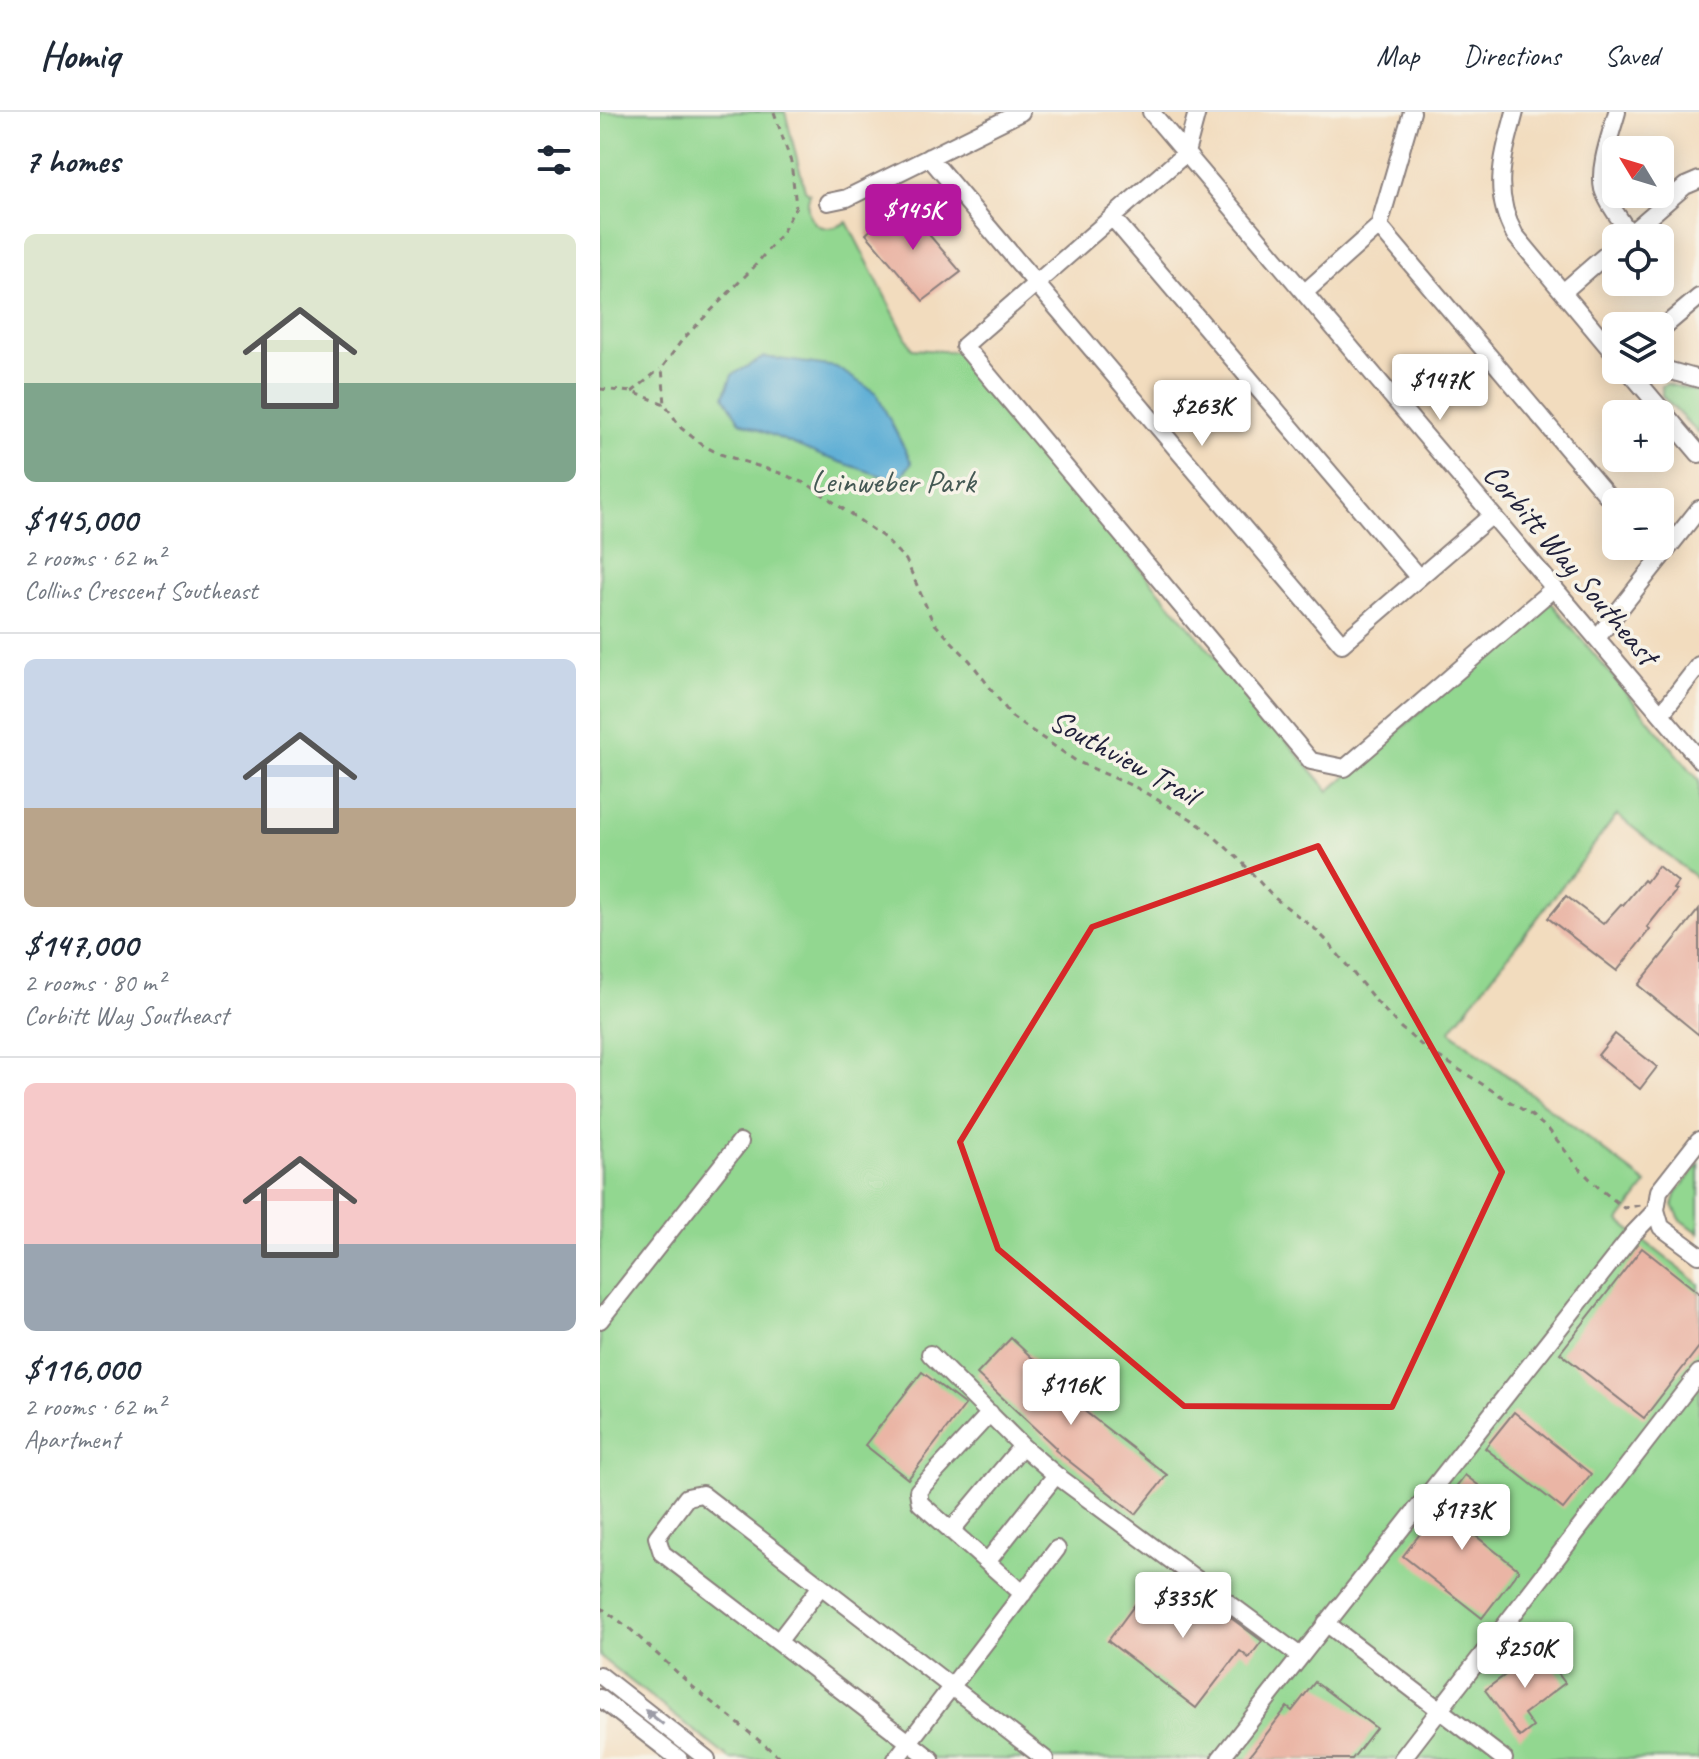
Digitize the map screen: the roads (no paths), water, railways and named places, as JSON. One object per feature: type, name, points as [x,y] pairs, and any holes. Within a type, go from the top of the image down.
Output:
[{"type":"street","points":[[828,202],[847,198],[1021,112]]},
{"type":"street","name":"Corbitt Way Southeast","points":[[1151,112],[1699,759]]},
{"type":"street","points":[[1197,112],[1186,153],[964,346],[1311,761],[1345,768],[1554,588]]},
{"type":"street","points":[[1304,293],[1379,226],[1412,112]]},
{"type":"street","points":[[1515,112],[1503,155],[1500,180],[1507,221],[1515,235],[1602,339]]},
{"type":"street","points":[[1617,112],[1602,170],[1607,199],[1621,224]]},
{"type":"street","points":[[929,157],[1342,644],[1492,515]]},
{"type":"street","points":[[1641,224],[1685,186],[1699,180]]},
{"type":"street","points":[[1112,217],[1419,578]]},
{"type":"street","points":[[1379,226],[1602,489]]},
{"type":"street","points":[[1563,292],[1602,258]]},
{"type":"street","points":[[1674,318],[1699,297]]},
{"type":"street","points":[[1674,372],[1699,379]]},
{"type":"street","points":[[1640,384],[1699,454]]},
{"type":"street","points":[[1674,533],[1699,509]]},
{"type":"street","points":[[1597,638],[1650,560]]},
{"type":"street","points":[[1661,714],[1699,665]]},
{"type":"street","points":[[1699,1140],[1659,1191],[1656,1210],[1661,1227],[1699,1255]]},
{"type":"street","points":[[600,1320],[740,1142]]},
{"type":"street","points":[[1220,1759],[1634,1233],[1656,1210]]},
{"type":"street","points":[[930,1354],[1022,1446],[1056,1475],[1300,1656]]},
{"type":"street","points":[[1402,1759],[1699,1373]]},
{"type":"street","points":[[990,1413],[918,1491],[920,1503],[1023,1594]]},
{"type":"street","points":[[951,1531],[1022,1446]]},
{"type":"street","points":[[987,1562],[1056,1475]]},
{"type":"street","points":[[931,1759],[662,1553],[657,1537],[687,1497],[702,1494],[1045,1759]]},
{"type":"street","points":[[896,1759],[1057,1549]]},
{"type":"street","points":[[778,1642],[821,1586]]},
{"type":"street","points":[[1326,1623],[1504,1759]]},
{"type":"street","points":[[600,1675],[707,1759]]},
{"type":"street","points":[[600,1698],[679,1759]]},
{"type":"water","points":[[764,357],[836,367],[876,393],[912,463],[897,481],[822,456],[740,422],[724,396],[732,375]]},
{"type":"park label","name":"Leinweber Park","points":[[893,481]]}]
